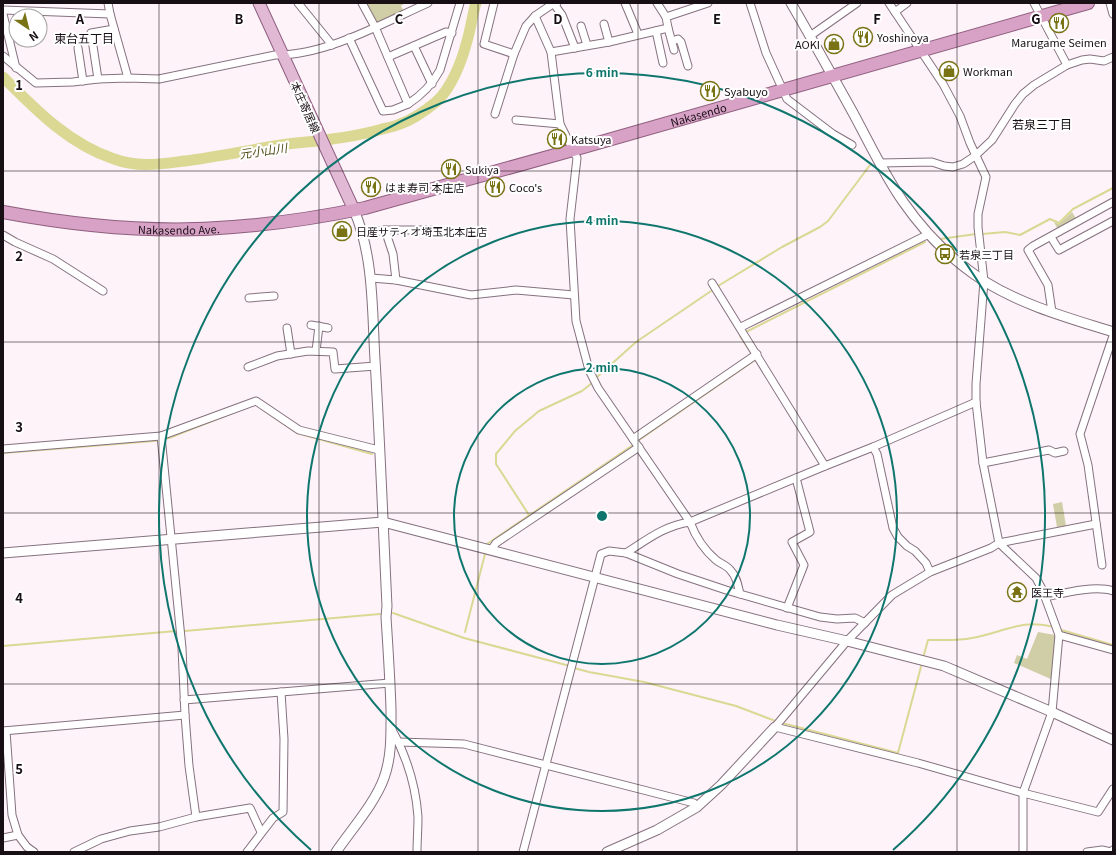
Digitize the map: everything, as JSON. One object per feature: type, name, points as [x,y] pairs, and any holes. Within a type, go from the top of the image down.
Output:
[{"type":"highway","name":"Nakasendo","points":[[354,210],[573,150],[1088,3]]},
{"type":"highway","name":"Nakasendo Ave.","points":[[3,212],[41,219],[92,225],[160,229],[232,227],[293,220],[354,210]]},
{"type":"main road","name":"本庄寄居線","points":[[259,3],[354,210]]},
{"type":"street","points":[[108,3],[128,78]]},
{"type":"street","points":[[298,3],[332,45]]},
{"type":"street","points":[[362,3],[375,27],[408,104]]},
{"type":"street","points":[[3,56],[36,83],[128,78],[159,79],[275,55],[289,55],[332,45],[428,3]]},
{"type":"street","points":[[349,38],[383,111],[393,110],[418,98],[432,84],[440,70],[460,3]]},
{"type":"street","points":[[494,3],[484,44],[514,54]]},
{"type":"street","points":[[496,114],[514,54],[526,26],[535,16],[555,3],[562,15],[575,48]]},
{"type":"street","points":[[625,3],[638,34]]},
{"type":"street","points":[[657,3],[666,17],[674,50]]},
{"type":"street","points":[[666,17],[691,6],[708,3]]},
{"type":"street","points":[[750,3],[766,53],[789,102],[833,134],[852,145]]},
{"type":"street","points":[[791,3],[833,76],[880,163],[904,202],[929,234],[961,263],[984,281],[1025,302],[1113,332]]},
{"type":"street","points":[[810,36],[858,3]]},
{"type":"street","points":[[889,3],[943,84],[960,116],[975,156],[986,177],[978,214],[984,281],[976,384],[976,402],[983,463],[999,543],[1036,578],[1045,597],[1059,635],[1052,712],[1023,793],[1023,852]]},
{"type":"street","points":[[895,12],[907,3]]},
{"type":"street","points":[[1034,3],[1067,65]]},
{"type":"street","points":[[1110,3],[1113,14]]},
{"type":"street","points":[[3,10],[110,14]]},
{"type":"street","points":[[3,14],[16,68]]},
{"type":"street","points":[[535,16],[551,52],[560,124],[577,158],[570,219],[571,254],[576,321],[589,370],[598,388],[690,522],[695,535],[702,546],[717,560],[730,569],[735,576],[740,594]]},
{"type":"street","points":[[604,24],[609,42]]},
{"type":"street","points":[[581,26],[587,46]]},
{"type":"street","points":[[551,52],[609,42],[668,28]]},
{"type":"street","points":[[98,79],[91,33],[114,29]]},
{"type":"street","points":[[656,31],[663,63]]},
{"type":"street","points":[[388,57],[446,32],[452,33]]},
{"type":"street","points":[[672,41],[678,39],[681,42],[688,66]]},
{"type":"street","points":[[414,46],[432,84]]},
{"type":"street","points":[[78,48],[83,81]]},
{"type":"street","points":[[880,163],[932,162],[953,168],[963,164],[975,156],[992,140],[1023,94],[1034,85],[1067,65],[1082,60],[1090,59],[1104,61],[1113,58]]},
{"type":"street","points":[[516,120],[560,124]]},
{"type":"street","points":[[1052,312],[1048,285],[1028,250],[1113,202]]},
{"type":"street","points":[[336,852],[374,797],[384,779],[389,761],[391,728],[371,278],[362,234],[354,210]]},
{"type":"street","points":[[1051,237],[1059,250],[1113,221]]},
{"type":"street","points":[[362,234],[385,230],[434,230]]},
{"type":"street","points":[[385,230],[393,254],[396,280]]},
{"type":"street","points":[[740,327],[929,234]]},
{"type":"street","points":[[3,235],[52,259],[103,291]]},
{"type":"street","points":[[371,278],[396,280],[471,295],[516,290],[574,295]]},
{"type":"street","points":[[712,283],[825,466]]},
{"type":"street","points":[[249,298],[274,296]]},
{"type":"street","points":[[310,325],[328,328]]},
{"type":"street","points":[[316,351],[319,326]]},
{"type":"street","points":[[287,328],[291,354]]},
{"type":"street","points":[[1102,565],[1088,465],[1080,434],[1113,336]]},
{"type":"street","points":[[248,367],[277,356],[308,351],[333,352],[335,369],[376,366]]},
{"type":"street","points":[[633,439],[757,354]]},
{"type":"street","points":[[3,449],[161,436],[256,401],[299,430],[379,450]]},
{"type":"street","points":[[626,553],[659,531],[678,524],[690,522],[825,466],[873,448],[976,402]]},
{"type":"street","points":[[161,436],[182,648],[189,766],[196,817]]},
{"type":"street","points":[[491,550],[496,543],[639,447]]},
{"type":"street","points":[[873,448],[877,454],[893,528],[898,537],[907,546],[915,551],[926,563],[930,572]]},
{"type":"street","points":[[983,463],[1050,450],[1055,453],[1064,451]]},
{"type":"street","points":[[787,608],[804,566],[792,542],[810,532],[796,478]]},
{"type":"street","points":[[3,553],[172,538],[383,522],[777,625],[944,666],[1113,740]]},
{"type":"street","points":[[607,852],[657,830],[697,807],[721,785],[775,727],[847,641],[892,595],[930,572],[999,543],[1096,524]]},
{"type":"street","points":[[523,852],[601,554],[609,551],[626,553],[678,574],[787,608],[820,617],[837,619],[855,618],[865,622]]},
{"type":"street","points":[[1045,597],[1074,591],[1106,588],[1113,591]]},
{"type":"street","points":[[1059,635],[1113,650]]},
{"type":"street","points":[[184,700],[390,683]]},
{"type":"street","points":[[246,852],[273,818],[283,812],[284,739],[281,692]]},
{"type":"street","points":[[34,852],[28,847],[15,830],[12,815],[5,731],[185,715]]},
{"type":"street","points":[[775,727],[918,763],[1023,793],[1098,812],[1113,790]]},
{"type":"street","points":[[391,728],[399,742],[413,787],[418,817],[417,852]]},
{"type":"street","points":[[399,742],[464,744],[694,804],[697,807]]},
{"type":"street","points":[[74,852],[101,839],[130,831],[196,817],[250,808],[261,832]]},
{"type":"street","points":[[3,838],[18,835]]},
{"type":"street","points":[[1087,852],[1102,850],[1111,852],[1113,850]]},
{"type":"green space","points":[[366,3],[405,3],[401,6],[404,11],[376,22]]},
{"type":"green space","points":[[1072,212],[1077,220],[1058,230],[1054,222],[1059,224]]},
{"type":"green space","points":[[1062,502],[1066,526],[1057,527],[1053,504]]},
{"type":"green space","points":[[1038,632],[1055,635],[1058,638],[1053,680],[1014,663],[1017,655],[1027,659]]},
{"type":"waterway","name":"元小山川","points":[[3,77],[28,102],[68,135],[98,153],[132,164],[158,164],[209,158],[287,144],[319,141],[368,133],[397,125],[414,118],[436,102],[446,90],[459,66],[465,49],[476,3]]},
{"type":"waterway","points":[[718,286],[828,221],[870,165]]},
{"type":"waterway","points":[[982,234],[1005,232],[1020,235],[1050,219],[1059,223],[1073,209],[1113,188]]},
{"type":"waterway","points":[[940,239],[976,234]]},
{"type":"waterway","points":[[746,332],[925,242]]},
{"type":"waterway","points":[[596,378],[636,342],[714,289]]},
{"type":"waterway","points":[[740,336],[752,354]]},
{"type":"waterway","points":[[639,440],[755,360]]},
{"type":"waterway","points":[[529,515],[496,464],[496,454],[515,431],[539,411],[582,391],[592,383]]},
{"type":"waterway","points":[[263,410],[297,433],[372,454]]},
{"type":"waterway","points":[[3,453],[154,441],[169,438],[235,412]]},
{"type":"waterway","points":[[487,544],[633,445]]},
{"type":"waterway","points":[[465,632],[485,554]]},
{"type":"waterway","points":[[393,613],[464,638],[570,666]]},
{"type":"waterway","points":[[185,631],[380,614]]},
{"type":"waterway","points":[[923,658],[928,640],[967,639],[1022,625],[1032,624],[1054,627]]},
{"type":"waterway","points":[[1058,629],[1113,645]]},
{"type":"waterway","points":[[3,646],[176,631]]},
{"type":"waterway","points":[[782,723],[898,753],[922,663]]},
{"type":"waterway","points":[[574,668],[644,682],[736,706],[778,722]]},
{"type":"place","name":"Marugame Seimen","points":[[1059,23]]},
{"type":"place","name":"Yoshinoya","points":[[863,37]]},
{"type":"place","name":"AOKI","points":[[834,44]]},
{"type":"place","name":"Workman","points":[[949,71]]},
{"type":"place","name":"Syabuyo","points":[[710,91]]},
{"type":"place","name":"Katsuya","points":[[557,139]]},
{"type":"place","name":"Sukiya","points":[[451,169]]},
{"type":"place","name":"はま寿司 本庄店","points":[[371,187]]},
{"type":"place","name":"Coco's","points":[[495,187]]},
{"type":"place","name":"日産サティオ埼玉北本庄店","points":[[342,231]]},
{"type":"place","name":"若泉三丁目","points":[[945,254]]},
{"type":"place","name":"医王寺","points":[[1017,592]]},
{"type":"district","name":"東台五丁目","points":[[84,37]]},
{"type":"district","name":"若泉三丁目","points":[[1042,123]]}]
